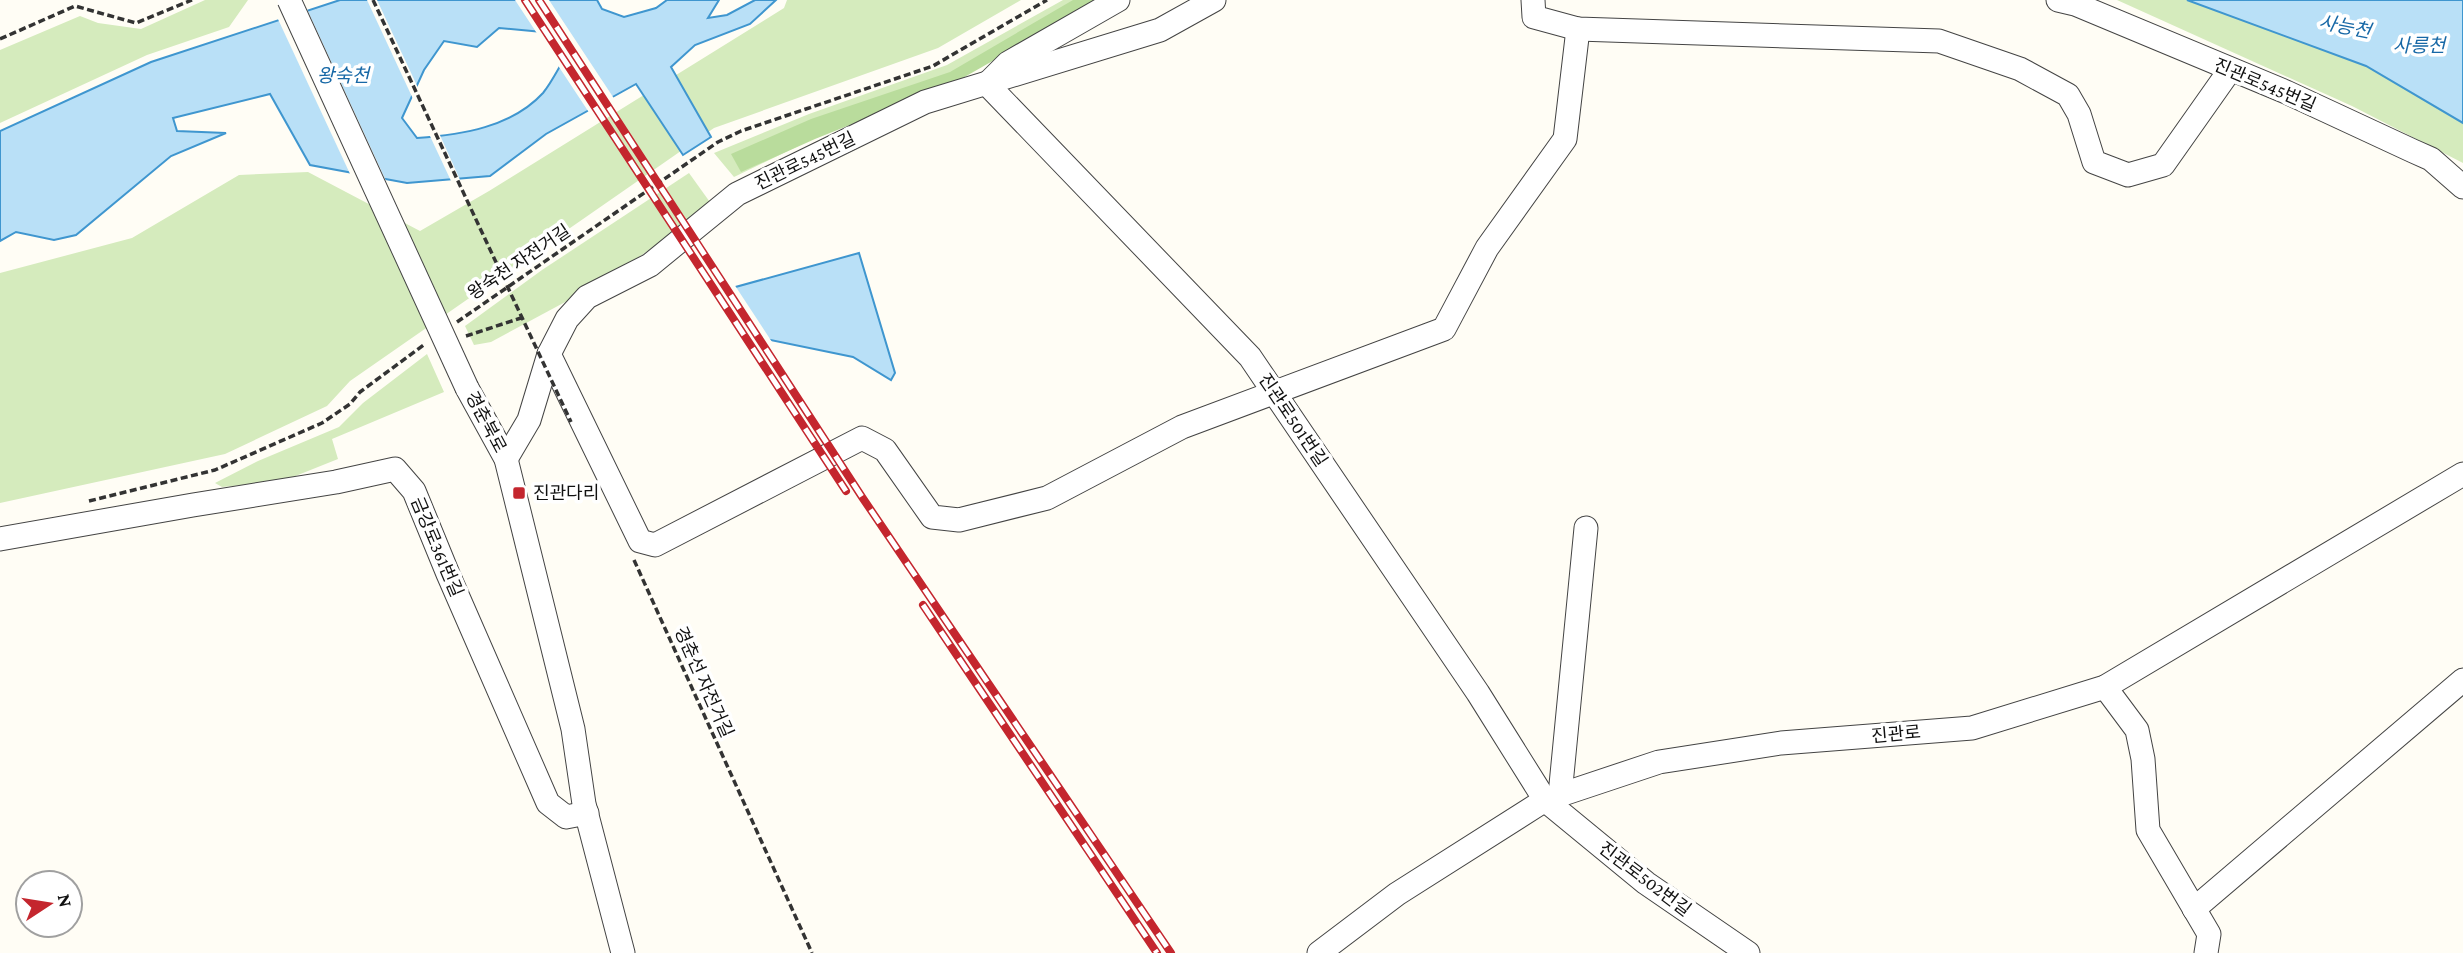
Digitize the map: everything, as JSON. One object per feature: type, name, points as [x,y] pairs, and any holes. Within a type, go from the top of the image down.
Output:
[{"type":"street","name":"경춘북로","points":[[289,0],[467,387],[506,459],[573,729],[587,813],[623,953]]},
{"type":"street","points":[[987,84],[1008,63],[1118,0]]},
{"type":"street","name":"진관로545번길","points":[[506,459],[529,420],[549,354],[567,320],[587,297],[650,265],[737,194],[925,102],[1160,30],[1214,0]]},
{"type":"street","points":[[1533,0],[1534,17],[1578,29],[1938,41],[2020,69],[2068,95],[2079,114],[2094,162],[2128,175],[2162,165],[2230,70]]},
{"type":"street","name":"진관로545번길","points":[[2058,0],[2075,4],[2286,92],[2431,159],[2463,187]]},
{"type":"street","points":[[549,354],[640,541],[655,545],[862,438],[885,450],[932,517],[959,520],[1047,498],[1182,427],[1444,329],[1487,248],[1564,139],[1578,29]]},
{"type":"street","name":"진관로501번길","points":[[987,84],[1250,357],[1478,693],[1553,798]]},
{"type":"street","name":"금강로361번길","points":[[0,539],[337,482],[395,469],[414,491],[548,803],[566,817],[587,813]]},
{"type":"street","name":"진관로","points":[[1319,953],[1397,894],[1553,798],[1659,762],[1782,743],[1972,728],[2105,687],[2463,474]]},
{"type":"street","points":[[1553,798],[1586,528]]},
{"type":"street","points":[[2194,909],[2463,680]]},
{"type":"street","points":[[2105,687],[2137,730],[2143,759],[2148,830],[2209,934],[2206,953]]},
{"type":"street","name":"진관로502번길","points":[[1553,798],[1646,883],[1748,953]]},
{"type":"path","points":[[0,39],[75,6],[136,23],[192,0]]},
{"type":"path","points":[[373,0],[571,422]]},
{"type":"path","name":"왕숙천 자전거길","points":[[453,324],[718,142],[741,131],[933,66],[1047,0]]},
{"type":"path","points":[[85,502],[215,470],[322,423],[350,404],[360,391],[432,340]]},
{"type":"path","name":"경춘선 자전거길","points":[[630,553],[812,953]]},
{"type":"green space","points":[[205,0],[248,0],[229,27],[147,55],[0,123],[0,50],[80,16],[98,23],[141,29]]},
{"type":"green space","points":[[787,0],[1021,0],[938,48],[714,128],[350,381],[327,406],[225,454],[0,503],[0,273],[132,238],[239,175],[308,172],[420,231],[784,8]]},
{"type":"green space","points":[[1063,0],[1100,0],[734,177],[714,153],[809,114],[947,65]]},
{"type":"green space","points":[[1073,0],[1100,0],[954,83],[741,172],[731,154],[811,119],[950,72]]},
{"type":"green space","points":[[2117,0],[2463,0],[2463,163],[2352,106]]},
{"type":"green space","points":[[689,173],[712,205],[608,279],[491,342],[474,345],[465,326],[542,270]]},
{"type":"green space","points":[[427,354],[444,392],[332,439],[338,459],[283,481],[222,487],[215,483],[258,461],[339,427],[363,403]]},
{"type":"water","name":"왕숙천","points":[[340,0],[597,0],[602,9],[624,17],[656,8],[667,0],[719,0],[708,18],[727,15],[755,0],[776,0],[750,24],[695,45],[671,67],[711,137],[683,155],[636,84],[546,134],[490,176],[407,183],[310,165],[270,94],[173,118],[177,131],[226,133],[171,156],[76,235],[54,240],[16,232],[0,241],[0,131],[151,62]],"holes":[[[499,28],[553,33],[566,56],[543,93],[516,114],[485,127],[417,138],[402,118],[424,70],[444,41],[477,47]]]},
{"type":"water","name":"사릉천","points":[[2187,0],[2463,0],[2463,123],[2366,66]]},
{"type":"water","points":[[859,253],[895,373],[891,380],[853,357],[737,333],[721,291]]},
{"type":"pier","points":[[367,0],[377,0],[419,90],[414,101]]},
{"type":"pier","points":[[515,0],[549,0],[615,100],[590,114],[557,64],[562,56],[551,36],[538,35]]},
{"type":"pier","points":[[306,7],[387,183],[351,176],[277,17]]},
{"type":"pier","points":[[439,133],[461,182],[452,183],[429,134]]},
{"type":"pier","points":[[734,284],[774,345],[736,337],[733,334],[717,291]]},
{"type":"railway","points":[[525,0],[846,491]]},
{"type":"railway","points":[[539,0],[862,497],[1171,953]]},
{"type":"railway","points":[[923,605],[1157,953]]},
{"type":"place","name":"진관다리","points":[[519,493]]},
{"type":"water label","name":"사능천","points":[[2345,26]]}]
